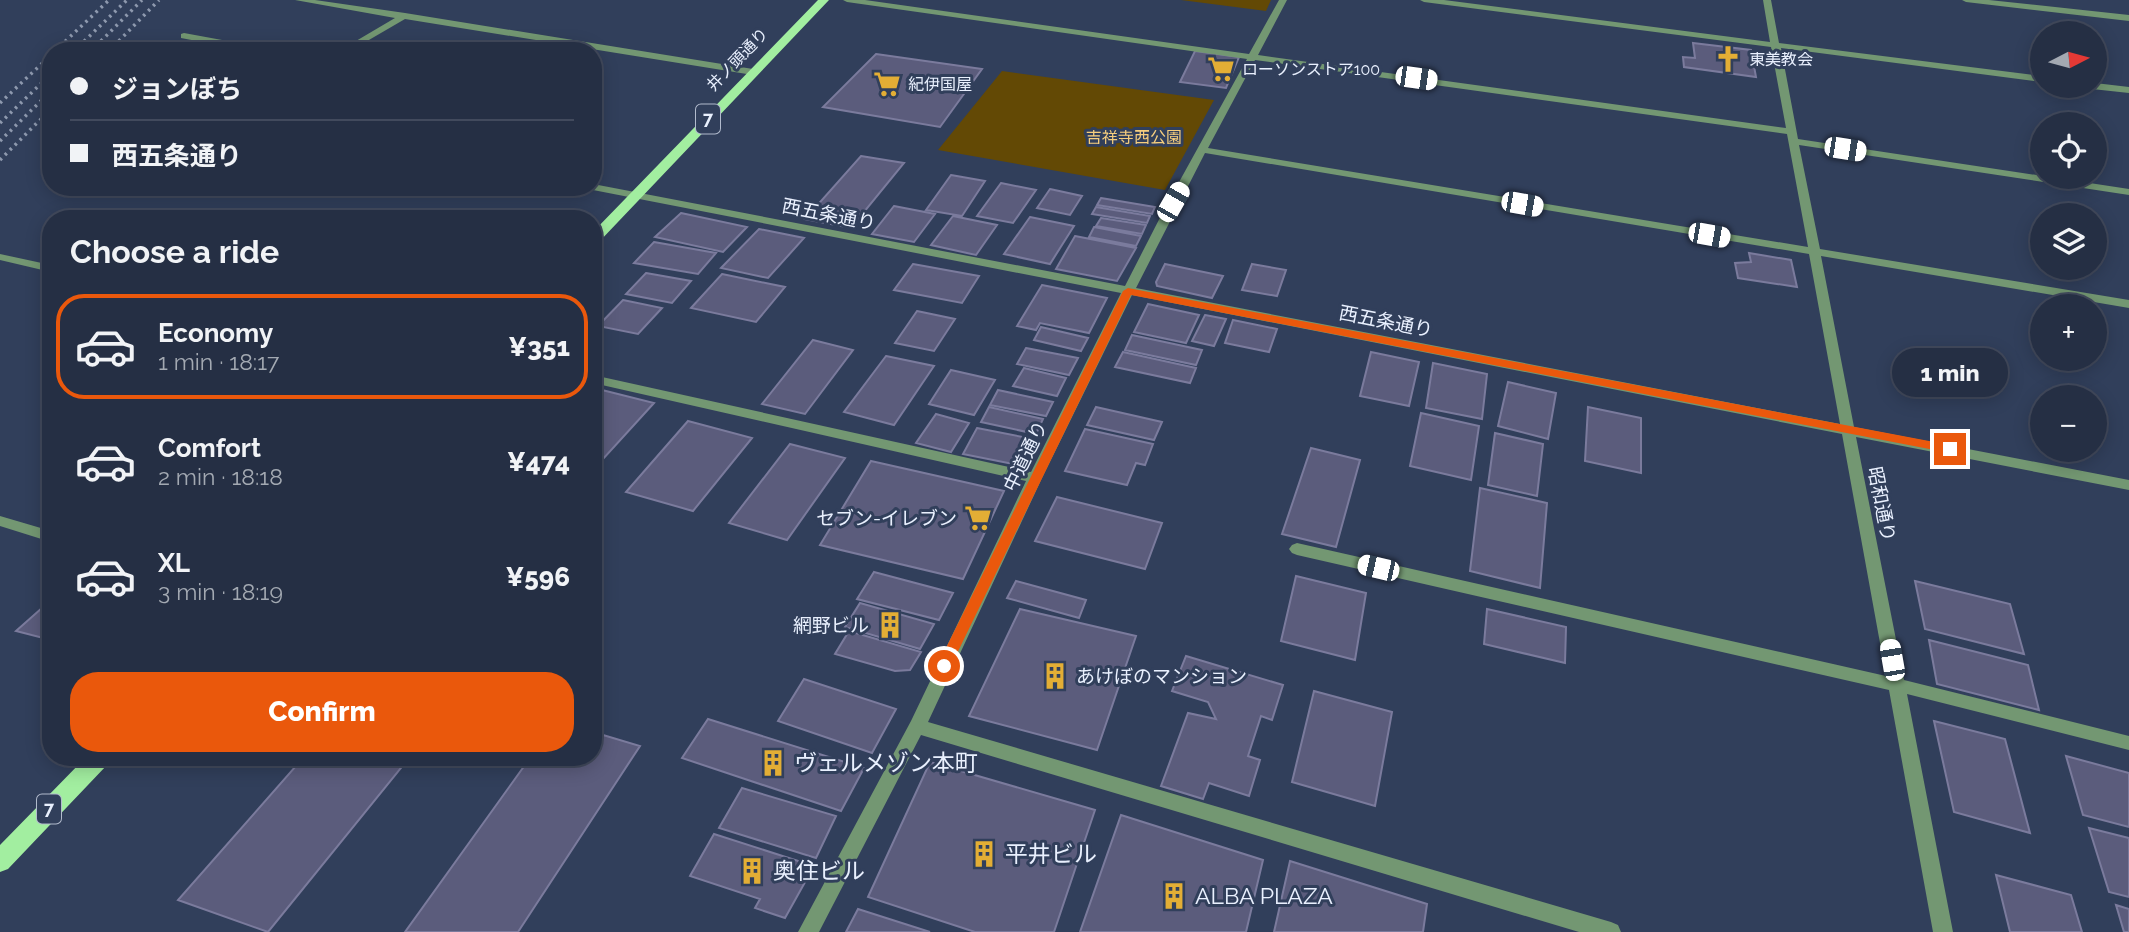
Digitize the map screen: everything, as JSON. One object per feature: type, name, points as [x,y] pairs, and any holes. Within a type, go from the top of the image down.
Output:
[{"type":"main road","name":"井ノ頭通り","points":[[602,230],[824,0]]},
{"type":"main road","name":"7","points":[[0,860],[91,766]]},
{"type":"street","points":[[299,0],[567,42]]},
{"type":"street","points":[[847,0],[1254,55],[1793,136],[2129,192]]},
{"type":"street","name":"中道通り","points":[[808,932],[917,726],[1128,291],[1283,0]]},
{"type":"street","points":[[1424,0],[2030,77]]},
{"type":"street","name":"昭和通り","points":[[1767,0],[1943,932]]},
{"type":"street","points":[[1966,0],[2129,18]]},
{"type":"street","points":[[360,42],[405,16]]},
{"type":"street","points":[[184,36],[216,42]]},
{"type":"street","points":[[602,48],[753,72]]},
{"type":"street","points":[[2107,88],[2129,90]]},
{"type":"street","points":[[1203,150],[2129,304]]},
{"type":"street","name":"西五条通り","points":[[602,189],[2129,485]]},
{"type":"street","points":[[0,257],[42,267]]},
{"type":"street","points":[[602,381],[1035,478]]},
{"type":"street","points":[[0,521],[42,534]]},
{"type":"street","points":[[1297,549],[1897,685],[2129,743]]},
{"type":"street","points":[[917,726],[1611,932]]},
{"type":"green space","points":[[1181,0],[1271,0],[1266,11]]},
{"type":"green space","name":"吉祥寺西公園","points":[[1002,71],[1214,100],[1165,190],[938,150]]},
{"type":"building","points":[[1693,43],[1751,50],[1756,77],[1684,67],[1683,57],[1695,58]]},
{"type":"building","points":[[1195,51],[1239,57],[1226,88],[1180,82]]},
{"type":"building","points":[[876,54],[982,69],[940,127],[823,107]]},
{"type":"building","points":[[861,156],[904,163],[851,228],[805,219]]},
{"type":"building","points":[[951,175],[985,181],[962,216],[926,210]]},
{"type":"building","points":[[1001,183],[1036,190],[1013,223],[977,216]]},
{"type":"building","points":[[1050,189],[1082,196],[1070,215],[1037,208]]},
{"type":"building","points":[[1101,198],[1155,207],[1152,214],[1097,205]]},
{"type":"building","points":[[894,206],[935,214],[914,242],[872,234]]},
{"type":"building","points":[[1096,207],[1150,216],[1147,223],[1092,214]]},
{"type":"building","points":[[681,213],[747,227],[723,252],[655,237]]},
{"type":"building","points":[[953,216],[997,225],[976,255],[931,245]]},
{"type":"building","points":[[1030,217],[1074,226],[1050,264],[1004,254]]},
{"type":"building","points":[[1101,218],[1146,225],[1142,234],[1096,226]]},
{"type":"building","points":[[1094,227],[1141,236],[1136,246],[1089,237]]},
{"type":"building","points":[[759,229],[804,238],[768,278],[721,268]]},
{"type":"building","points":[[1075,236],[1136,248],[1117,281],[1056,269]]},
{"type":"building","points":[[654,242],[716,253],[698,274],[634,263]]},
{"type":"building","points":[[1749,253],[1791,260],[1797,287],[1738,278],[1735,263],[1751,262]]},
{"type":"building","points":[[913,264],[979,276],[962,303],[894,290]]},
{"type":"building","points":[[1165,264],[1223,276],[1212,298],[1157,286],[1156,282]]},
{"type":"building","points":[[1252,264],[1286,270],[1277,296],[1242,290]]},
{"type":"building","points":[[646,273],[691,281],[672,303],[626,294]]},
{"type":"building","points":[[722,274],[785,287],[756,322],[691,308]]},
{"type":"building","points":[[1042,285],[1107,298],[1089,333],[1040,323],[1036,330],[1017,326]]},
{"type":"building","points":[[623,300],[662,308],[638,334],[602,327],[602,322]]},
{"type":"building","points":[[1148,304],[1199,315],[1186,343],[1134,332]]},
{"type":"building","points":[[917,311],[955,319],[934,351],[895,343]]},
{"type":"building","points":[[1205,315],[1226,319],[1214,346],[1192,341]]},
{"type":"building","points":[[1233,320],[1277,329],[1269,352],[1225,343]]},
{"type":"building","points":[[1041,327],[1088,338],[1081,351],[1034,340]]},
{"type":"building","points":[[1132,335],[1202,350],[1196,365],[1125,350]]},
{"type":"building","points":[[813,340],[853,350],[805,414],[762,404]]},
{"type":"building","points":[[1026,348],[1078,358],[1069,375],[1017,364]]},
{"type":"building","points":[[1123,352],[1196,368],[1190,383],[1115,367]]},
{"type":"building","points":[[1371,352],[1419,362],[1409,406],[1360,396]]},
{"type":"building","points":[[886,356],[934,366],[894,425],[844,412]]},
{"type":"building","points":[[1433,363],[1487,374],[1482,419],[1426,408]]},
{"type":"building","points":[[1024,368],[1066,378],[1057,396],[1013,386]]},
{"type":"building","points":[[951,370],[995,380],[974,415],[929,404]]},
{"type":"building","points":[[1508,382],[1556,393],[1548,439],[1498,426]]},
{"type":"building","points":[[602,390],[654,403],[602,460]]},
{"type":"building","points":[[998,390],[1053,402],[1046,416],[990,405]]},
{"type":"building","points":[[989,407],[1043,419],[1036,434],[981,422]]},
{"type":"building","points":[[1096,407],[1162,422],[1154,440],[1087,425]]},
{"type":"building","points":[[1588,407],[1641,418],[1641,473],[1585,461]]},
{"type":"building","points":[[1421,413],[1479,426],[1471,480],[1410,466]]},
{"type":"building","points":[[936,414],[969,423],[951,452],[916,443]]},
{"type":"building","points":[[688,421],[752,438],[693,511],[626,492]]},
{"type":"building","points":[[977,428],[1033,439],[1021,461],[1013,464],[963,454]]},
{"type":"building","points":[[1085,429],[1153,444],[1145,465],[1136,463],[1127,485],[1065,471]]},
{"type":"building","points":[[1495,433],[1543,444],[1537,496],[1488,485]]},
{"type":"building","points":[[790,444],[845,458],[787,540],[729,523]]},
{"type":"building","points":[[1311,448],[1360,460],[1336,547],[1282,534]]},
{"type":"building","points":[[871,461],[1004,491],[963,579],[820,545]]},
{"type":"building","points":[[1480,488],[1547,503],[1540,588],[1470,571]]},
{"type":"building","points":[[1057,497],[1162,523],[1145,569],[1035,541]]},
{"type":"building","points":[[874,572],[953,593],[939,620],[857,599]]},
{"type":"building","points":[[1296,576],[1366,593],[1355,660],[1281,641]]},
{"type":"building","points":[[1016,581],[1086,600],[1079,618],[1007,598]]},
{"type":"building","points":[[1915,581],[2010,604],[2024,654],[1925,629]]},
{"type":"building","name":"網野ビル","points":[[860,603],[934,624],[920,649],[845,627]]},
{"type":"building","points":[[42,608],[42,638],[16,631]]},
{"type":"building","name":"あけぼのマンション","points":[[1020,609],[1136,636],[1097,750],[969,716]]},
{"type":"building","points":[[1487,609],[1566,627],[1565,663],[1484,644]]},
{"type":"building","points":[[849,631],[921,652],[910,670],[895,671],[835,654]]},
{"type":"building","points":[[1929,640],[2028,665],[2039,710],[1937,684]]},
{"type":"building","points":[[1186,656],[1283,685],[1272,720],[1261,716],[1248,756],[1260,760],[1249,796],[1209,783],[1203,799],[1161,786],[1188,713],[1216,719],[1208,702],[1172,691]]},
{"type":"building","points":[[804,679],[896,709],[872,753],[778,721]]},
{"type":"building","points":[[1314,691],[1392,712],[1375,806],[1292,782]]},
{"type":"building","name":"ヴェルメゾン本町","points":[[708,719],[864,768],[841,811],[682,758]]},
{"type":"building","points":[[1934,721],[2005,739],[2030,833],[1954,812]]},
{"type":"building","points":[[602,735],[640,746],[518,932],[405,932],[524,766],[602,766]]},
{"type":"building","points":[[2066,756],[2129,773],[2129,827],[2083,815]]},
{"type":"building","name":"平井ビル","points":[[930,762],[1095,810],[1054,932],[975,932],[868,897]]},
{"type":"building","points":[[296,766],[403,766],[268,932],[178,900]]},
{"type":"building","points":[[742,788],[836,816],[816,858],[719,828]]},
{"type":"building","name":"ALBA PLAZA","points":[[1121,815],[1263,860],[1246,932],[1080,932]]},
{"type":"building","points":[[2089,828],[2129,838],[2129,897],[2109,892]]},
{"type":"building","name":"奥住ビル","points":[[714,834],[814,866],[785,918],[755,908],[760,899],[690,876]]},
{"type":"building","points":[[1290,861],[1427,904],[1423,932],[1274,932]]},
{"type":"building","points":[[1996,875],[2071,895],[2082,932],[2010,932]]},
{"type":"building","points":[[2116,905],[2129,909],[2129,932],[2124,932]]},
{"type":"building","points":[[858,909],[930,932],[846,932]]},
{"type":"railway","points":[[65,42],[109,0]]},
{"type":"railway","points":[[83,42],[127,0]]},
{"type":"railway","points":[[100,42],[142,0]]},
{"type":"railway","points":[[118,42],[159,0]]},
{"type":"railway","points":[[0,103],[42,63]]},
{"type":"railway","points":[[0,123],[42,83]]},
{"type":"railway","points":[[0,141],[42,100]]},
{"type":"railway","points":[[0,160],[42,118]]},
{"type":"place","name":"東美教会","points":[[1728,59]]},
{"type":"place","name":"ローソンストア100","points":[[1221,69]]},
{"type":"place","name":"紀伊国屋","points":[[887,84]]},
{"type":"place","name":"セブン-イレブン","points":[[978,518]]},
{"type":"place","name":"網野ビル","points":[[890,625]]},
{"type":"place","name":"あけぼのマンション","points":[[1055,676]]},
{"type":"place","name":"ヴェルメゾン本町","points":[[773,763]]},
{"type":"place","name":"平井ビル","points":[[984,854]]},
{"type":"place","name":"奥住ビル","points":[[752,871]]},
{"type":"place","name":"ALBA PLAZA","points":[[1174,896]]},
{"type":"route","points":[[944,666],[1128,291],[1950,449]]}]
